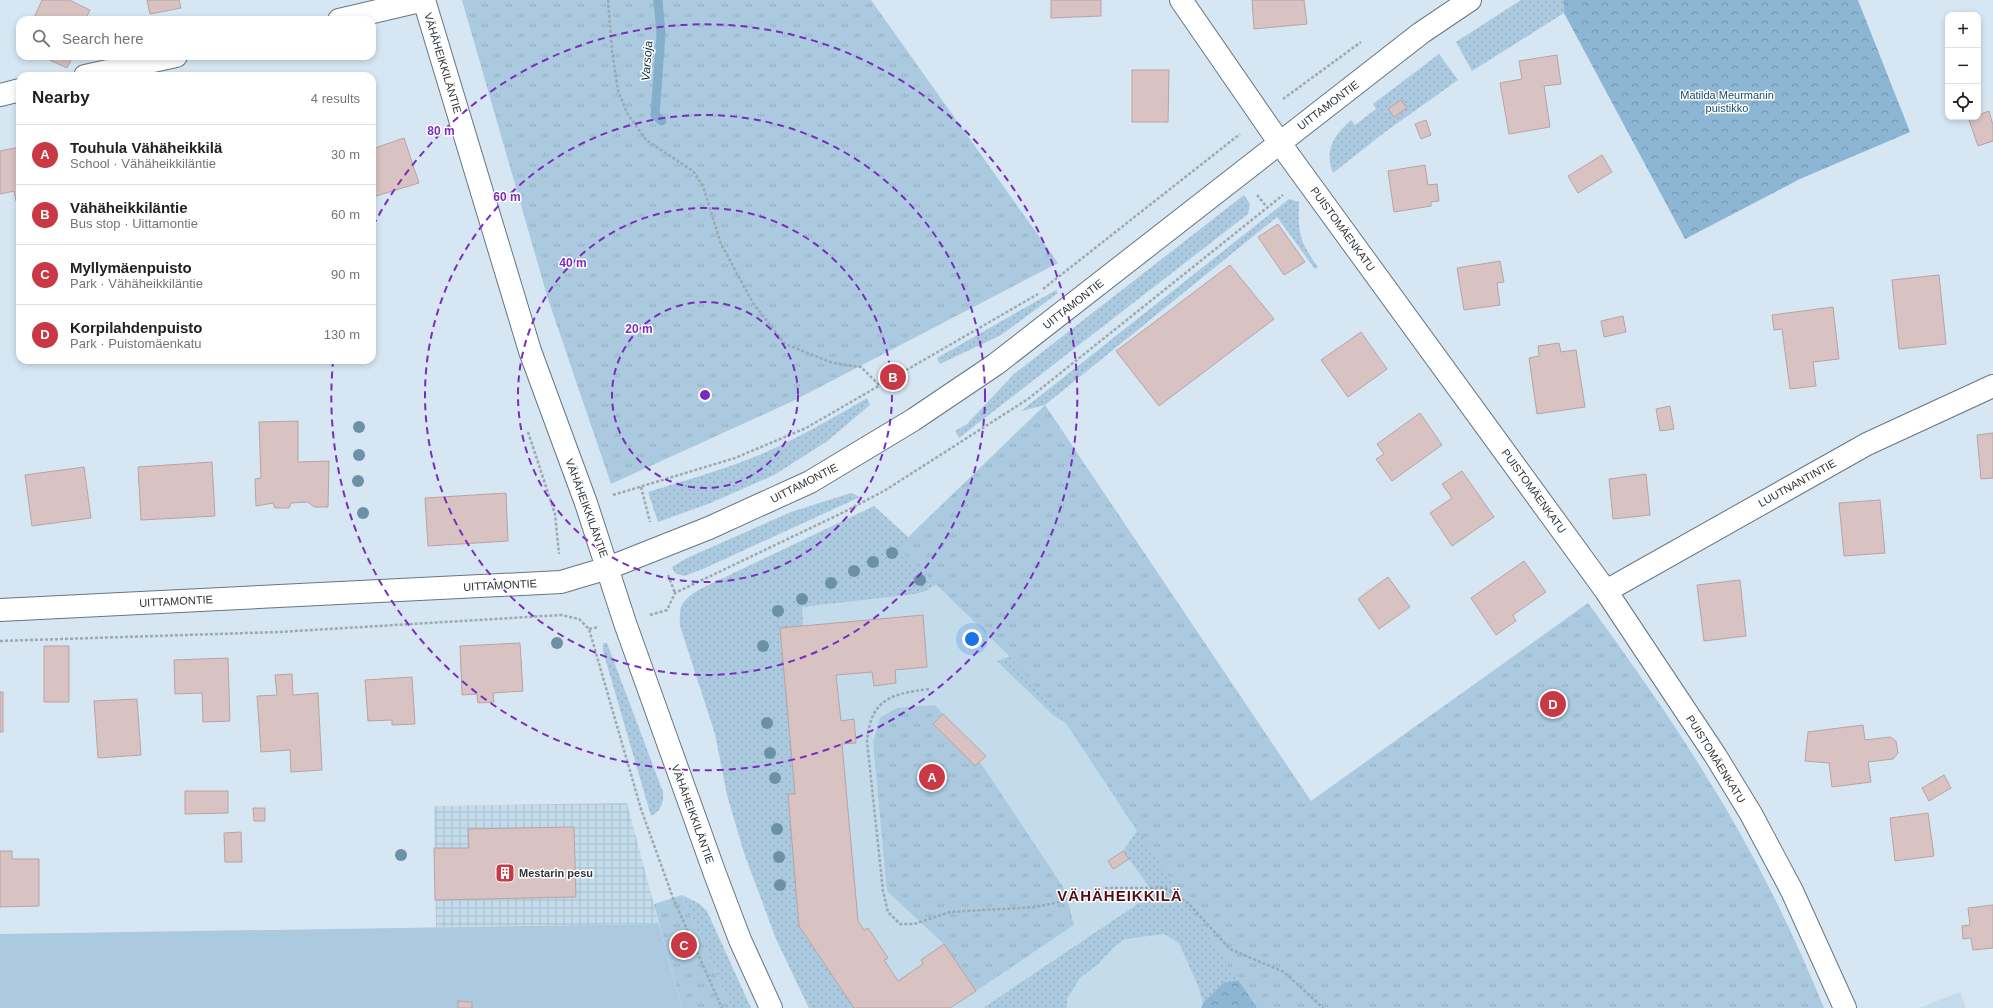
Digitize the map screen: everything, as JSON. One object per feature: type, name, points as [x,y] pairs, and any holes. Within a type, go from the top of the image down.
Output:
[{"type":"street","points":[[356,16],[424,0]]},
{"type":"street","name":"VÄHÄHEIKKILÄNTIE","points":[[424,0],[530,351],[608,568],[625,623],[717,881],[740,940],[771,1008]]},
{"type":"street","name":"PUISTOMÄENKATU","points":[[1180,0],[1279,142],[1606,590],[1715,755],[1751,814],[1792,891],[1845,1008]]},
{"type":"street","name":"UITTAMONTIE","points":[[0,610],[561,582],[608,568],[709,528],[810,482],[913,420],[996,364],[1279,142],[1421,33],[1470,0]]},
{"type":"street","points":[[103,72],[158,60]]},
{"type":"street","points":[[0,95],[16,91]]},
{"type":"street","name":"LUUTNANTINTIE","points":[[1606,590],[1866,444],[1993,386]]},
{"type":"path","points":[[608,0],[618,90],[627,113],[646,140],[693,171],[703,186],[720,244],[753,302],[785,344],[833,363],[861,367],[879,385]]},
{"type":"path","points":[[1294,91],[1363,41]]},
{"type":"path","points":[[641,487],[735,458],[806,428],[1036,295],[1220,150]]},
{"type":"path","points":[[667,610],[675,593],[842,513],[884,491],[1028,399],[1267,207]]},
{"type":"path","points":[[0,641],[279,632],[561,615],[579,619],[589,629],[641,809],[697,953],[722,1008]]},
{"type":"path","points":[[929,689],[903,692],[890,698],[874,711],[869,724],[867,741],[883,891],[888,912],[900,924],[914,924],[950,912],[1036,907],[1068,900]]},
{"type":"path","points":[[1105,888],[1165,888],[1188,903],[1230,949],[1284,972],[1323,1008]]},
{"type":"shaded area","points":[[898,547],[1009,656],[1066,723],[1257,1008],[809,1008],[794,978],[748,616]]},
{"type":"shaded area","points":[[627,803],[659,924],[436,927],[434,806]]},
{"type":"shaded area","points":[[1960,992],[1966,1008],[1919,1008]]},
{"type":"green space","points":[[462,0],[871,0],[1058,263],[793,401],[611,484],[548,299]]},
{"type":"green space","points":[[1521,0],[1563,0],[1564,13],[1472,71],[1456,42]]},
{"type":"green space","name":"Matilda Meurmanin puistikko","points":[[1563,0],[1858,0],[1910,132],[1800,179],[1685,239],[1564,13]]},
{"type":"green space","points":[[1439,54],[1458,80],[1385,132],[1333,173],[1330,165],[1330,150],[1335,137],[1340,131],[1351,120],[1355,125],[1376,109],[1373,104]]},
{"type":"green space","points":[[1244,195],[1250,204],[1248,214],[959,438],[955,431],[967,424],[1014,374]]},
{"type":"green space","points":[[1289,199],[1299,202],[1299,222],[1303,243],[1318,267],[1315,269],[1277,217],[1045,405],[1021,411]]},
{"type":"green space","points":[[1056,290],[1058,293],[1001,335],[940,364],[937,358]]},
{"type":"green space","points":[[867,398],[870,405],[826,442],[774,475],[708,504],[658,522],[648,492],[750,459],[818,426]]},
{"type":"green space","points":[[1045,405],[1311,801],[1588,603],[1666,713],[1726,808],[1757,864],[1785,920],[1824,1008],[1257,1008],[1066,723],[1009,656],[898,547]]},
{"type":"green space","points":[[851,493],[860,497],[703,569],[684,576],[675,573],[672,567],[687,558],[791,512]]},
{"type":"green space","points":[[874,506],[939,565],[943,581],[923,592],[914,594],[802,607],[803,626],[781,628],[795,794],[788,794],[799,926],[854,1008],[809,1008],[776,939],[744,853],[727,795],[715,734],[680,626],[680,613],[682,605],[685,601],[698,590]]},
{"type":"green space","points":[[603,643],[607,643],[663,792],[661,806],[657,812],[651,816],[603,651]]},
{"type":"green space","points":[[1029,649],[1406,1002],[1223,983],[1203,1003],[1199,988],[1179,943],[1164,934],[1125,939],[1115,946],[1098,964],[1079,979],[1067,999],[1067,1008],[983,1008],[1154,893],[1123,851],[1137,831],[1066,723],[1054,716],[997,661]]},
{"type":"green space","points":[[935,705],[943,714],[933,725],[975,766],[980,762],[1065,890],[1074,925],[976,991],[944,944],[887,891],[873,742],[880,718],[897,708]]},
{"type":"green space","points":[[682,895],[700,904],[707,911],[751,1008],[731,1008]]},
{"type":"green space","points":[[682,895],[731,1008],[682,1008],[654,904]]},
{"type":"green space","points":[[659,924],[682,1008],[0,1008],[0,934]]},
{"type":"green space","points":[[1248,979],[1293,1008],[1201,1008],[1203,1003],[1223,983]]},
{"type":"building","points":[[42,0],[69,0],[90,10],[87,16],[35,16]]},
{"type":"building","points":[[147,0],[179,0],[181,8],[150,14]]},
{"type":"building","points":[[1051,0],[1101,0],[1101,16],[1051,18]]},
{"type":"building","points":[[1252,0],[1304,0],[1307,24],[1254,29]]},
{"type":"building","points":[[1557,55],[1561,84],[1544,86],[1550,127],[1509,134],[1500,83],[1522,79],[1519,61]]},
{"type":"building","points":[[50,60],[71,60],[67,68]]},
{"type":"building","points":[[1132,70],[1169,70],[1168,122],[1132,122]]},
{"type":"building","points":[[1401,100],[1407,108],[1394,117],[1388,109]]},
{"type":"building","points":[[1989,111],[1993,125],[1993,141],[1978,146],[1969,120],[1981,120],[1981,114]]},
{"type":"building","points":[[1426,120],[1431,135],[1421,139],[1415,124]]},
{"type":"building","points":[[404,138],[419,183],[376,196],[376,148]]},
{"type":"building","points":[[16,148],[16,201],[14,191],[0,194],[0,151]]},
{"type":"building","points":[[1602,155],[1612,172],[1578,193],[1568,176]]},
{"type":"building","points":[[1425,165],[1428,185],[1437,184],[1439,201],[1431,202],[1431,206],[1394,212],[1388,171]]},
{"type":"building","points":[[1278,224],[1305,262],[1284,275],[1258,237]]},
{"type":"building","points":[[1500,261],[1504,282],[1497,283],[1500,305],[1464,310],[1457,268]]},
{"type":"building","points":[[1230,265],[1274,319],[1159,406],[1116,351]]},
{"type":"building","points":[[1939,275],[1946,344],[1899,349],[1892,280]]},
{"type":"building","points":[[1833,307],[1839,359],[1813,362],[1816,386],[1790,389],[1782,329],[1774,330],[1772,315]]},
{"type":"building","points":[[1623,316],[1626,332],[1604,337],[1601,321]]},
{"type":"building","points":[[1361,332],[1387,369],[1348,397],[1321,360]]},
{"type":"building","points":[[1559,343],[1561,352],[1576,350],[1585,407],[1537,414],[1529,358],[1539,356],[1538,346]]},
{"type":"building","points":[[1670,406],[1674,429],[1660,431],[1656,409]]},
{"type":"building","points":[[1420,413],[1442,445],[1392,481],[1376,459],[1384,454],[1377,444]]},
{"type":"building","points":[[298,421],[298,462],[329,461],[328,507],[314,507],[308,502],[291,503],[289,508],[275,508],[273,503],[256,506],[255,479],[261,478],[259,422]]},
{"type":"building","points":[[1993,433],[1993,478],[1981,479],[1977,435]]},
{"type":"building","points":[[212,462],[215,516],[141,520],[138,467]]},
{"type":"building","points":[[84,467],[91,518],[32,526],[25,475]]},
{"type":"building","points":[[1462,471],[1494,517],[1452,546],[1430,513],[1452,498],[1442,484]]},
{"type":"building","points":[[1646,474],[1650,515],[1613,519],[1609,479]]},
{"type":"building","points":[[506,493],[508,541],[428,546],[425,498]]},
{"type":"building","points":[[1880,500],[1885,553],[1844,556],[1839,503]]},
{"type":"building","points":[[1524,561],[1546,592],[1513,615],[1516,621],[1496,635],[1471,598]]},
{"type":"building","points":[[1388,577],[1410,607],[1379,629],[1358,599]]},
{"type":"building","points":[[1740,580],[1746,636],[1704,641],[1697,585]]},
{"type":"building","points":[[923,615],[927,667],[895,670],[896,683],[874,686],[872,672],[836,675],[841,721],[854,719],[856,743],[842,744],[858,921],[864,930],[868,928],[888,958],[884,960],[898,981],[923,964],[921,960],[944,944],[976,991],[950,1008],[854,1008],[799,926],[788,794],[795,794],[780,628]]},
{"type":"building","points":[[520,643],[523,691],[493,693],[494,702],[478,703],[477,694],[462,695],[460,646]]},
{"type":"building","points":[[44,646],[69,646],[69,702],[44,702]]},
{"type":"building","points":[[228,658],[230,721],[203,722],[202,693],[175,694],[174,660]]},
{"type":"building","points":[[292,674],[293,695],[318,693],[322,770],[291,772],[290,750],[261,752],[257,696],[277,695],[275,675]]},
{"type":"building","points":[[412,677],[415,724],[392,725],[392,720],[368,721],[365,680]]},
{"type":"building","points":[[0,692],[3,692],[3,732],[0,732]]},
{"type":"building","points":[[137,699],[141,755],[98,758],[94,701]]},
{"type":"building","points":[[943,714],[986,756],[975,766],[933,724]]},
{"type":"building","points":[[1863,725],[1865,740],[1890,737],[1896,741],[1898,753],[1893,759],[1868,762],[1871,782],[1832,787],[1829,763],[1805,761],[1808,732]]},
{"type":"building","points":[[1944,775],[1951,788],[1929,801],[1922,788]]},
{"type":"building","points":[[185,791],[228,791],[228,813],[185,814]]},
{"type":"building","points":[[253,808],[265,808],[265,821],[254,821]]},
{"type":"building","points":[[1928,813],[1934,856],[1895,861],[1890,818]]},
{"type":"building","name":"Mestarin pesu","points":[[574,827],[576,897],[435,900],[434,848],[469,848],[468,829]]},
{"type":"building","points":[[241,832],[242,862],[225,862],[224,833]]},
{"type":"building","points":[[0,851],[12,851],[12,859],[39,859],[39,906],[0,907]]},
{"type":"building","points":[[1123,851],[1129,859],[1113,869],[1108,861]]},
{"type":"building","points":[[1993,905],[1993,948],[1973,950],[1971,938],[1963,939],[1962,926],[1970,925],[1968,908]]},
{"type":"building","points":[[458,1001],[472,1002],[472,1008],[458,1008]]},
{"type":"waterway","name":"Varsoja","points":[[658,0],[661,34],[655,115],[662,121]]},
{"type":"place","name":"Vähäheikkiläntie","points":[[893,377]]},
{"type":"place","name":"Korpilahdenpuisto","points":[[1553,704]]},
{"type":"place","name":"Touhula Vähäheikkilä","points":[[932,777]]},
{"type":"place","name":"Mestarin pesu","points":[[505,873]]},
{"type":"place","name":"Myllymäenpuisto","points":[[684,945]]},
{"type":"district","name":"VÄHÄHEIKKILÄ","points":[[1120,896]]}]
